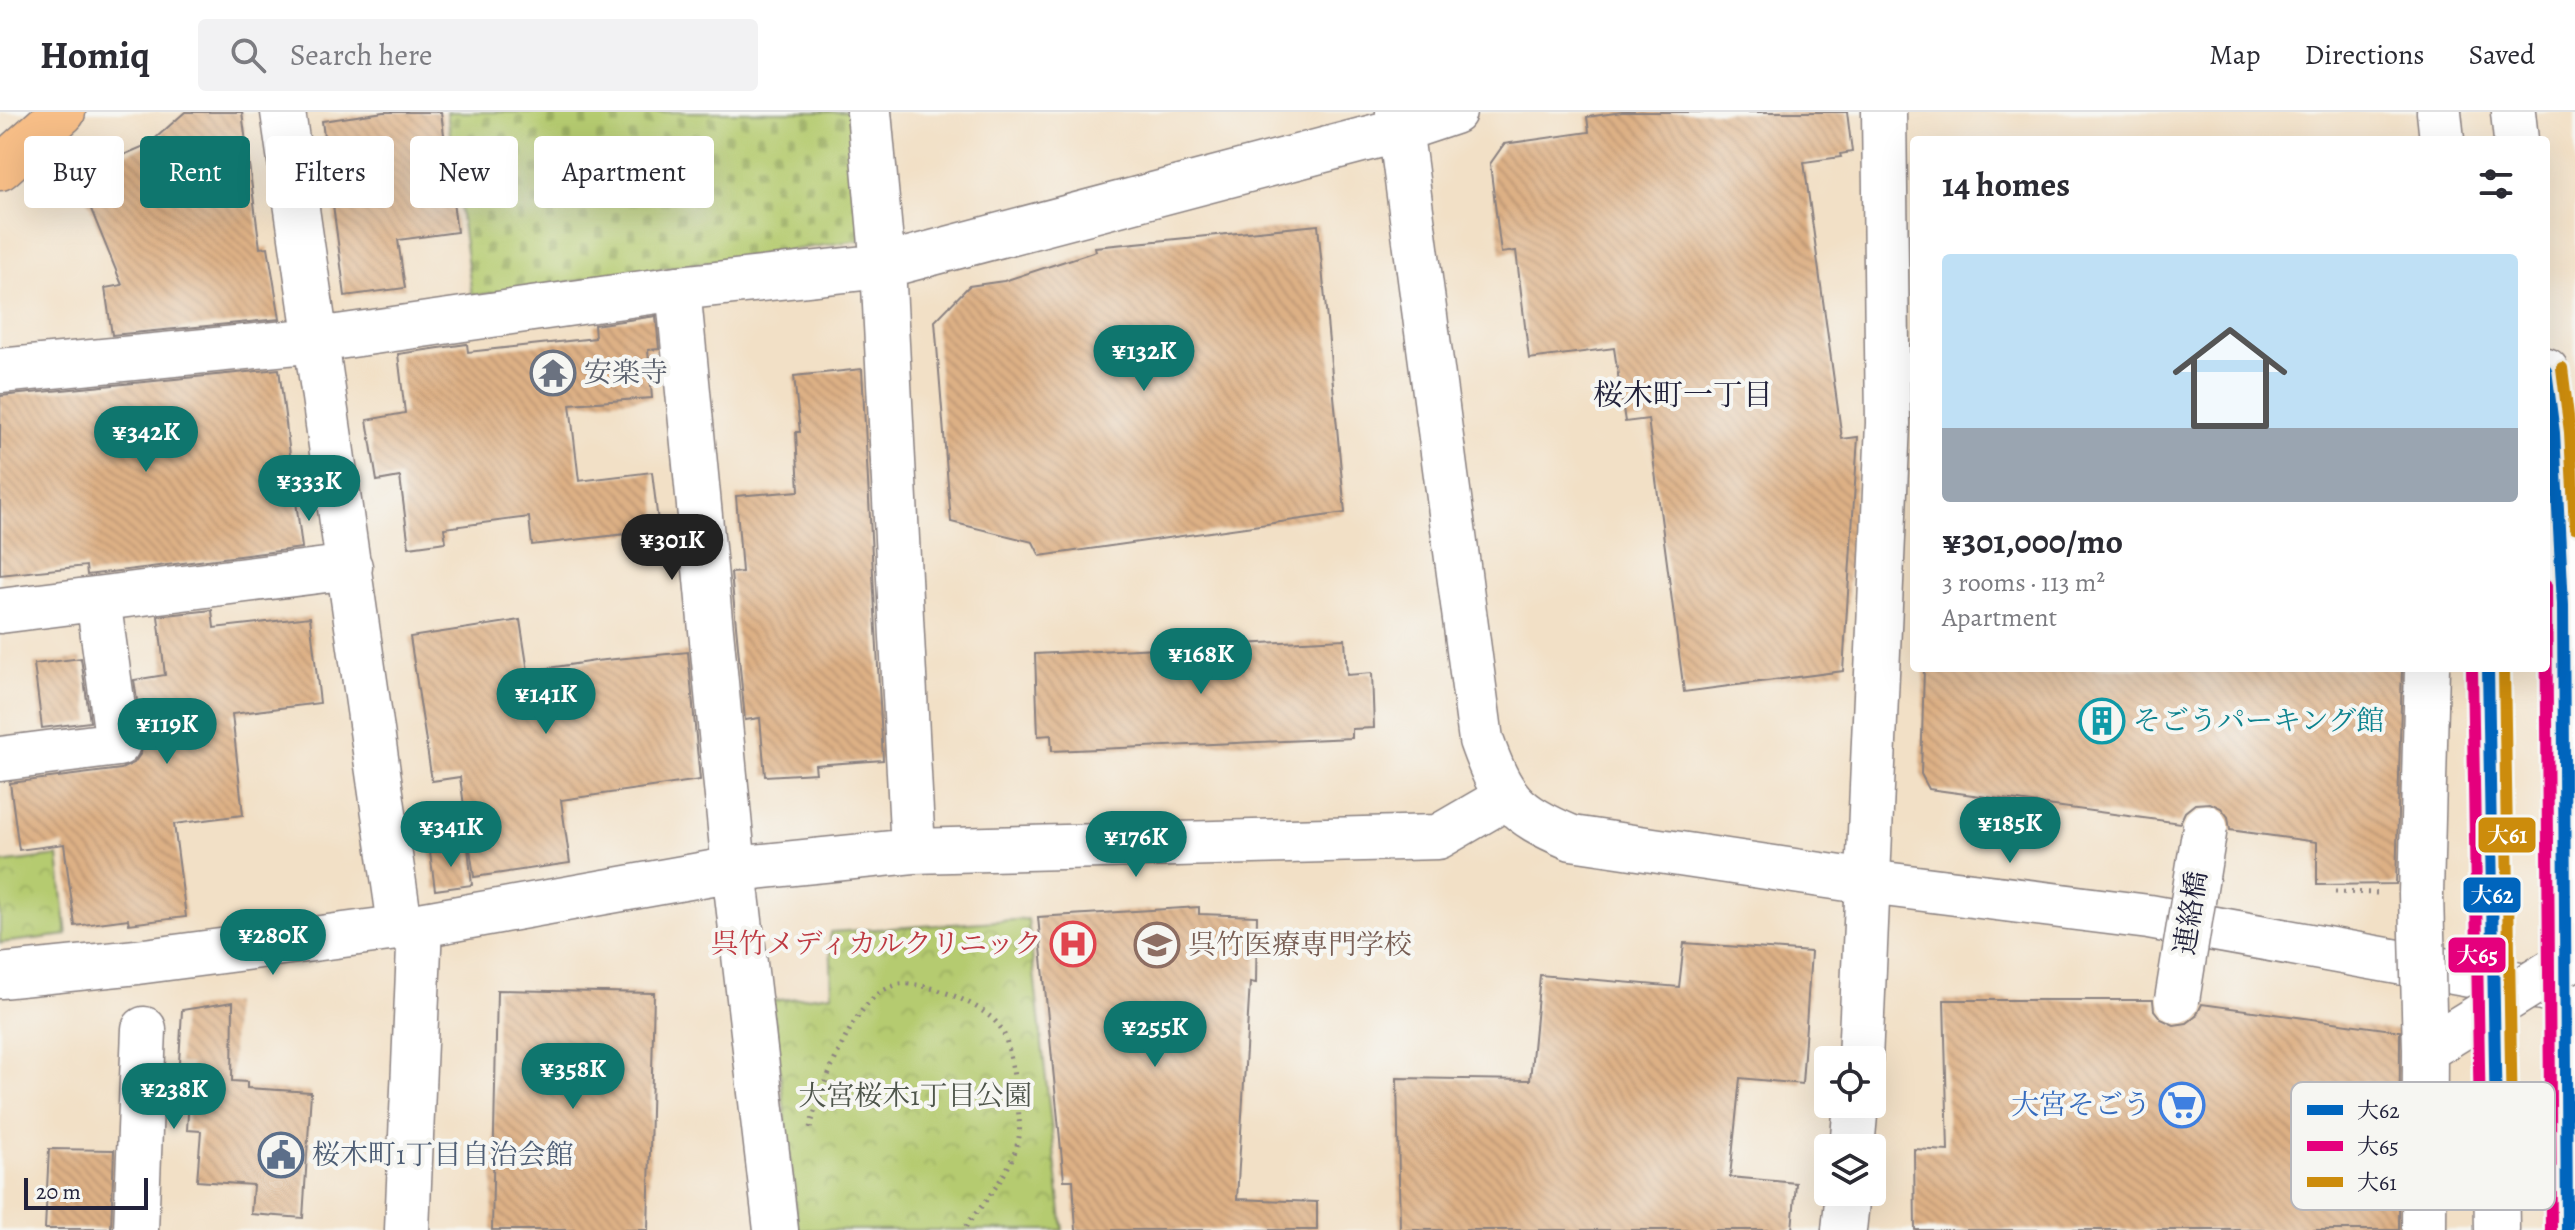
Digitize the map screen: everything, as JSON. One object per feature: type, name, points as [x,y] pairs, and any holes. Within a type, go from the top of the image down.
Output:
[{"type":"highway","points":[[0,168],[63,112]]},
{"type":"street","points":[[283,112],[350,567],[410,925],[407,1230]]},
{"type":"street","points":[[869,112],[883,266],[913,851]]},
{"type":"street","points":[[0,371],[317,340],[678,288],[883,266],[1399,121],[1454,112]]},
{"type":"street","points":[[1861,1046],[1868,882],[1901,424],[1884,112]]},
{"type":"street","points":[[2439,112],[2442,136]]},
{"type":"street","points":[[2513,112],[2516,136]]},
{"type":"street","points":[[1399,121],[1481,740],[1493,773],[1507,797],[1537,823],[1572,838],[1868,882],[2149,917],[2494,980],[2572,981]]},
{"type":"street","points":[[678,288],[734,869],[776,1230]]},
{"type":"street","points":[[2550,402],[2563,605],[2572,981],[2567,1230]]},
{"type":"street","points":[[2550,470],[2575,464]]},
{"type":"street","points":[[0,611],[350,567]]},
{"type":"street","points":[[0,759],[118,744],[98,599]]},
{"type":"street","points":[[2425,1082],[2421,894],[2427,672]]},
{"type":"street","points":[[2488,672],[2495,1082]]},
{"type":"street","points":[[0,976],[137,962],[410,925],[734,869],[913,851],[1438,837],[1507,797]]},
{"type":"street","name":"連絡橋","points":[[2177,1000],[2205,827]]},
{"type":"street","points":[[2425,1050],[2572,981]]},
{"type":"street","points":[[136,1230],[144,1029]]},
{"type":"street","points":[[1844,1230],[1847,1206]]},
{"type":"street","points":[[2424,1210],[2424,1230]]},
{"type":"street","points":[[2497,1210],[2497,1230]]},
{"type":"path","points":[[808,1132],[817,1103],[856,1019],[876,995],[899,984],[931,987],[970,1002],[1002,1029],[1017,1090],[1019,1135],[1008,1170],[963,1230]]},
{"type":"green space","points":[[447,112],[854,112],[861,240],[472,296],[460,208],[518,208],[518,136],[450,136]]},
{"type":"green space","points":[[58,856],[67,935],[0,943],[0,863]]},
{"type":"green space","name":"大宮桜木1丁目公園","points":[[1028,919],[1063,1230],[798,1230],[772,1001],[832,994],[830,932]]},
{"type":"building","points":[[185,112],[242,112],[245,136],[158,136]]},
{"type":"building","points":[[384,112],[441,112],[444,136],[410,136],[410,208],[454,208],[457,232],[398,240],[405,288],[345,296],[333,208],[394,208],[394,136],[324,136],[322,121]]},
{"type":"building","points":[[1622,112],[1847,112],[1852,152],[1840,154],[1841,157],[1804,162],[1842,439],[1858,437],[1843,671],[1684,692],[1648,419],[1625,422],[1614,348],[1529,359],[1516,251],[1501,253],[1490,164],[1504,144],[1589,132],[1587,117]]},
{"type":"building","points":[[140,148],[140,208],[250,208],[250,172],[260,248],[268,247],[280,319],[112,335],[105,288],[122,285],[90,208],[124,208],[124,155]]},
{"type":"building","points":[[1318,225],[1345,513],[1040,556],[1033,542],[951,522],[935,321],[969,286],[1004,281],[1096,251],[1095,247]]},
{"type":"building","points":[[656,316],[659,349],[648,350],[652,398],[570,404],[579,481],[652,472],[659,530],[532,545],[529,517],[444,528],[446,542],[409,547],[400,477],[377,481],[367,420],[405,413],[398,354],[467,344],[468,352],[595,338],[594,325]]},
{"type":"building","points":[[279,369],[302,548],[87,575],[86,566],[0,575],[0,396]]},
{"type":"building","points":[[862,369],[883,760],[815,765],[816,773],[765,776],[760,718],[745,720],[731,573],[742,572],[736,496],[799,491],[796,432],[800,432],[794,376]]},
{"type":"building","points":[[212,610],[214,628],[310,617],[320,703],[232,714],[243,815],[174,824],[186,917],[129,924],[128,919],[75,926],[64,844],[19,850],[10,783],[121,769],[134,763],[141,753],[143,741],[134,680],[165,675],[158,616]]},
{"type":"building","points":[[520,620],[528,671],[688,652],[700,780],[561,800],[570,863],[474,877],[460,777],[432,781],[410,637]]},
{"type":"building","points":[[1345,639],[1347,675],[1372,673],[1374,728],[1352,729],[1352,738],[1052,751],[1051,735],[1038,736],[1035,654]]},
{"type":"building","points":[[81,658],[90,722],[42,728],[34,664]]},
{"type":"building","name":"そごうパーキング館","points":[[1924,672],[2402,672],[2396,884],[2317,885],[2317,842],[2230,830],[2228,817],[2221,808],[2210,803],[2195,804],[2185,812],[2180,823],[1929,789],[1921,774]]},
{"type":"building","points":[[468,848],[472,885],[435,890],[430,852]]},
{"type":"building","points":[[1199,907],[1199,914],[1257,916],[1256,983],[1250,982],[1237,1199],[1317,1202],[1317,1230],[1076,1230],[1073,1180],[1064,1180],[1038,917]]},
{"type":"building","points":[[1684,943],[1811,952],[1802,1084],[1740,1078],[1730,1177],[1796,1183],[1792,1230],[1400,1230],[1397,1078],[1530,1080],[1540,975],[1679,987]]},
{"type":"building","points":[[497,990],[654,993],[648,1230],[492,1230]]},
{"type":"building","name":"大宮そごう","points":[[1944,1000],[2153,1000],[2154,1010],[2161,1019],[2174,1025],[2187,1023],[2196,1016],[2202,1004],[2400,1031],[2400,1082],[2291,1082],[2291,1210],[2399,1210],[2399,1230],[1915,1230],[1914,1149],[1948,1151]]},
{"type":"building","points":[[233,1002],[232,1081],[247,1082],[247,1088],[311,1092],[303,1218],[251,1214],[253,1185],[197,1181],[201,1131],[187,1130],[191,1064],[179,1063],[182,1010]]},
{"type":"building","points":[[49,1149],[114,1150],[111,1229],[45,1229]]},
{"type":"transit line","name":"大61","points":[[2562,368],[2570,432],[2575,528]]},
{"type":"transit line","name":"大62","points":[[2550,402],[2563,605],[2567,1230]]},
{"type":"transit line","name":"大65","points":[[2472,672],[2479,1082]]},
{"type":"transit line","name":"大62","points":[[2488,672],[2495,1082]]},
{"type":"transit line","name":"大61","points":[[2504,672],[2511,1082]]},
{"type":"transit line","name":"大65","points":[[2547,672],[2550,1082]]},
{"type":"transit line","name":"大65","points":[[2551,1210],[2551,1230]]},
{"type":"place","name":"安楽寺","points":[[553,373]]},
{"type":"place","name":"そごうパーキング館","points":[[2102,721]]},
{"type":"place","name":"呉竹メディカルクリニック","points":[[1073,944]]},
{"type":"place","name":"呉竹医療専門学校","points":[[1157,945]]},
{"type":"place","name":"大宮そごう","points":[[2182,1105]]},
{"type":"place","name":"桜木町1丁目自治会館","points":[[281,1155]]},
{"type":"district","name":"桜木町一丁目","points":[[1683,395]]}]
